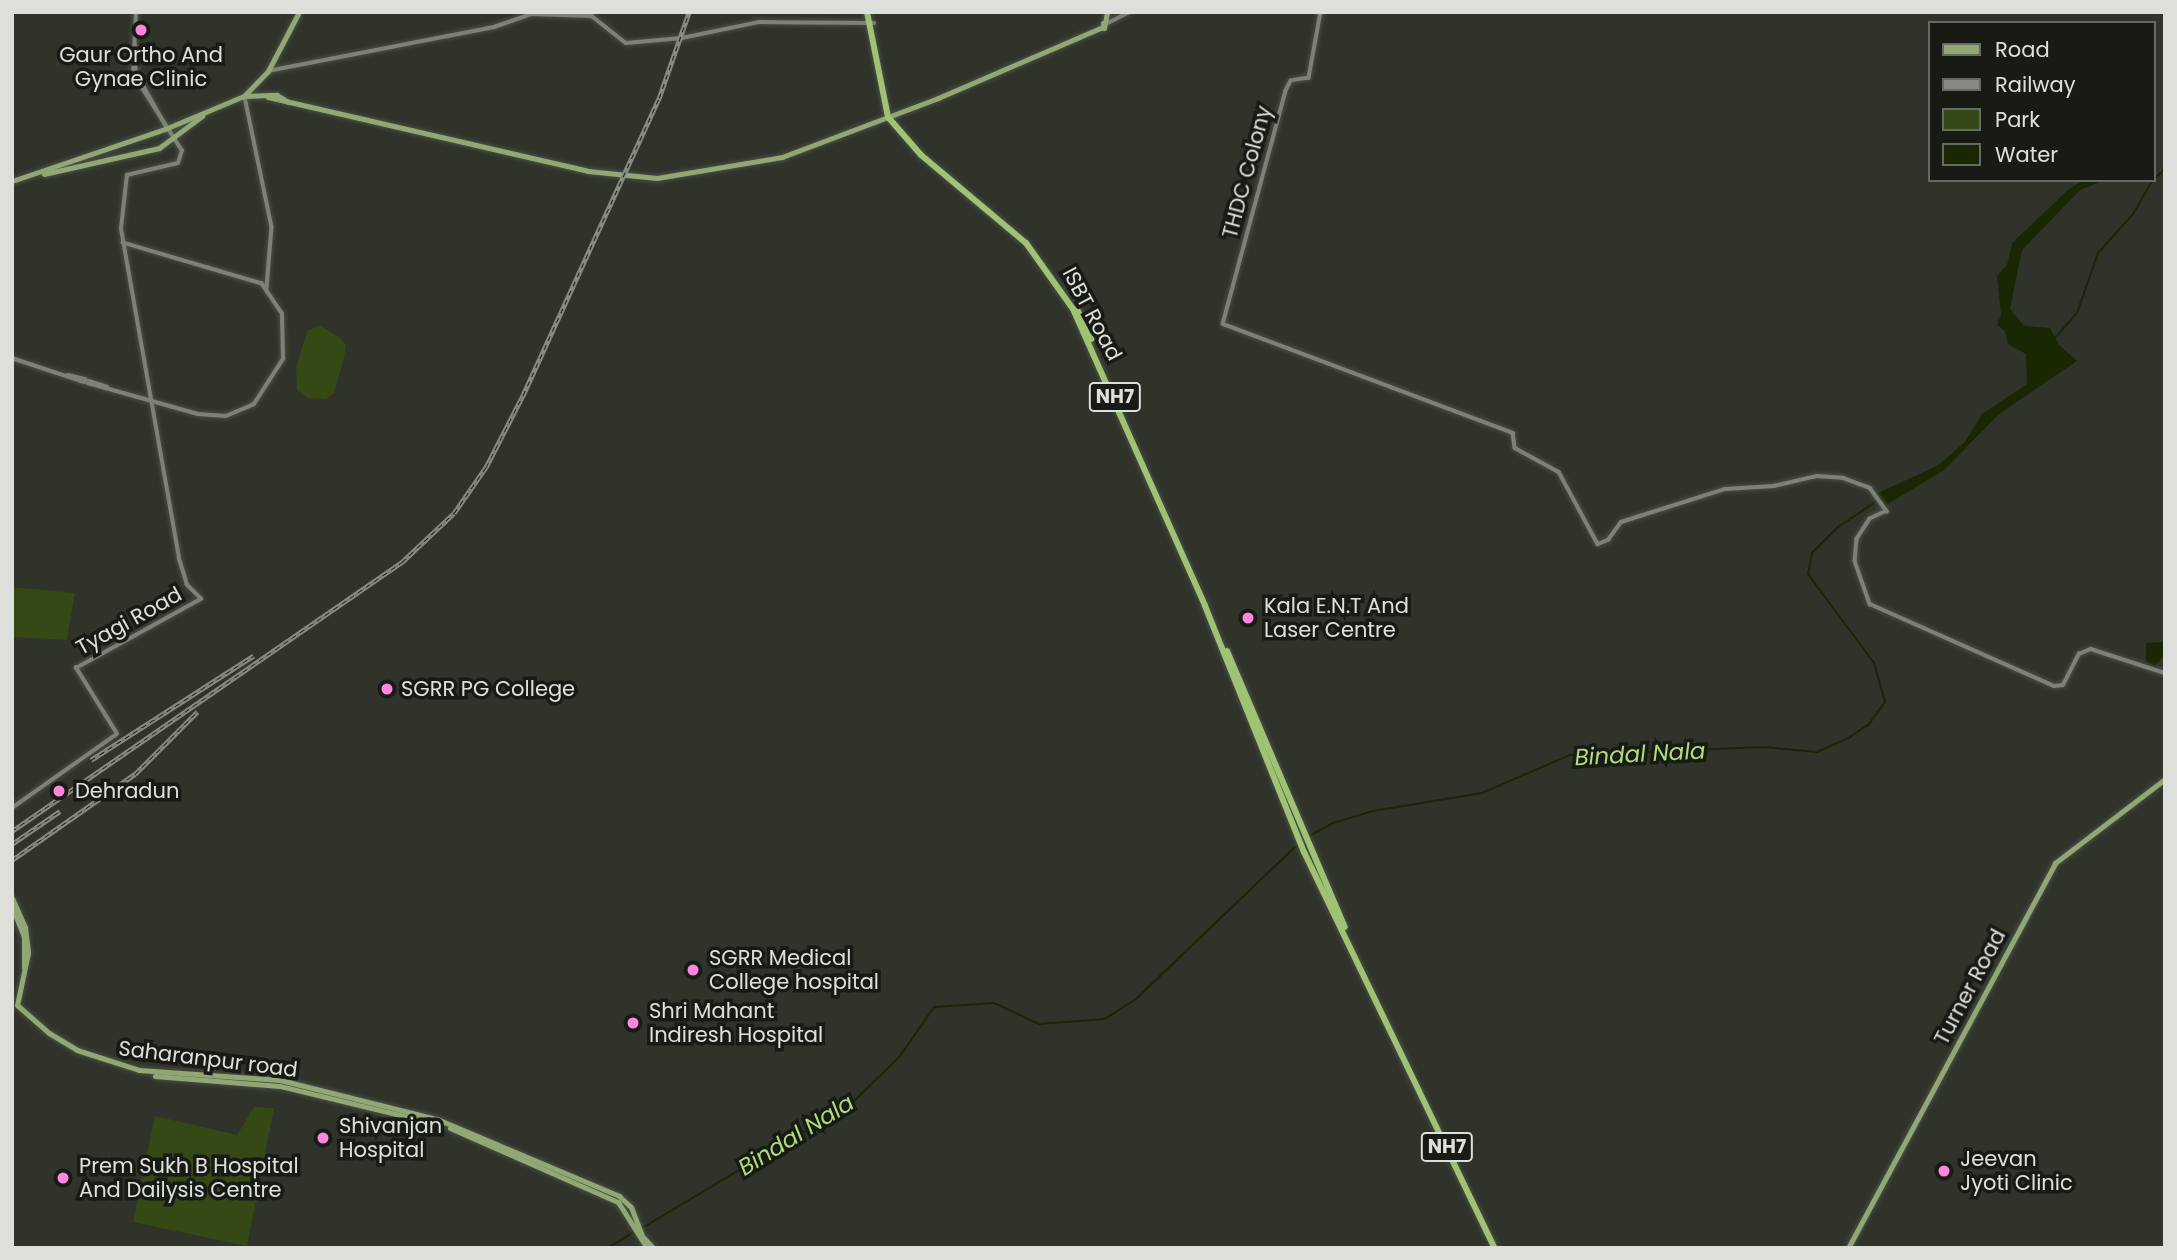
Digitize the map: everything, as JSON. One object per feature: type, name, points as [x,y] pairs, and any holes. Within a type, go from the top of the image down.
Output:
[{"type":"highway","points":[[870,12],[890,117]]},
{"type":"highway","name":"ISBT Road","points":[[890,117],[921,155],[1026,243],[1075,308],[1130,427],[1307,851],[1496,1248]]},
{"type":"main road","points":[[244,97],[268,71],[299,12]]},
{"type":"main road","points":[[12,182],[166,129],[244,97],[277,95],[288,102],[588,171],[646,178],[762,162],[890,117],[1104,24],[1107,12]]},
{"type":"main road","points":[[12,182],[155,149],[208,112]]},
{"type":"main road","name":"Turner Road","points":[[1848,1248],[2055,863],[2165,779]]},
{"type":"main road","points":[[12,898],[25,927],[28,953],[14,1005]]},
{"type":"main road","points":[[12,907],[24,937],[25,963],[14,1005]]},
{"type":"main road","name":"Saharanpur road","points":[[14,1005],[47,1036],[106,1066],[171,1078],[280,1086],[437,1121],[618,1202],[633,1218],[640,1237]]},
{"type":"main road","points":[[640,1237],[647,1248]]},
{"type":"main road","points":[[640,1237],[653,1248]]},
{"type":"street","points":[[137,12],[132,70],[182,151],[177,163],[125,178],[123,243],[151,401]]},
{"type":"street","points":[[1104,24],[1130,12]]},
{"type":"street","name":"THDC Colony","points":[[1321,12],[1309,78],[1291,81],[1286,91],[1223,324],[1513,433],[1514,448],[1559,472],[1598,544],[1608,540],[1621,522],[1729,488],[1774,486],[1825,476],[1866,485],[1886,510],[1885,515],[1867,521],[1857,539],[1855,564],[1870,604],[2054,686],[2065,683],[2079,654],[2091,649],[2165,673]]},
{"type":"street","points":[[268,71],[494,27],[531,14],[586,14],[605,23],[616,38],[626,43],[682,38],[759,22],[872,23]]},
{"type":"street","points":[[244,97],[272,227],[267,288]]},
{"type":"street","points":[[12,358],[108,389],[215,416],[239,412],[254,404],[274,379],[285,352],[282,314],[267,288],[248,277],[194,267],[123,243]]},
{"type":"street","name":"Tyagi Road","points":[[12,808],[117,734],[76,674],[78,667],[201,599],[183,575],[151,401]]},
{"type":"green space","points":[[320,325],[346,345],[334,393],[326,399],[308,398],[297,390],[296,368],[307,331]]},
{"type":"green space","points":[[12,587],[75,593],[67,640],[12,637]]},
{"type":"green space","points":[[254,1107],[274,1108],[247,1246],[133,1222],[155,1116],[237,1135]]},
{"type":"water","points":[[2081,182],[2100,182],[2080,190],[2022,250],[2010,309],[2024,326],[2050,328],[2059,345],[2077,361],[1999,414],[1944,470],[1886,505],[1878,493],[1937,466],[1965,442],[1982,414],[2027,384],[2026,354],[2008,344],[2005,331],[1997,325],[2001,315],[1997,276],[2007,265],[2012,243],[2069,189]]},
{"type":"water","points":[[2165,642],[2165,654],[2155,666],[2146,662],[2146,643]]},
{"type":"waterway","points":[[2156,177],[2165,169]]},
{"type":"waterway","points":[[2055,338],[2077,313],[2098,253],[2133,214],[2152,182]]},
{"type":"waterway","name":"Bindal Nala","points":[[1302,840],[1333,823],[1373,811],[1482,793],[1570,755],[1763,747],[1817,752],[1850,737],[1869,724],[1885,702],[1874,663],[1808,574],[1812,553],[1838,527],[1883,497]]},
{"type":"waterway","points":[[2165,580],[2165,585]]},
{"type":"waterway","name":"Bindal Nala","points":[[642,1228],[852,1103],[900,1056],[934,1007],[994,1003],[1039,1024],[1105,1019],[1137,998],[1298,844]]},
{"type":"waterway","name":"Bindal Nala","points":[[608,1248],[634,1232]]},
{"type":"railway","points":[[12,831],[402,562],[454,513],[486,467],[523,395],[659,98],[689,12]]},
{"type":"railway","points":[[91,760],[253,656]]},
{"type":"railway","points":[[12,860],[135,774],[197,712]]},
{"type":"railway","points":[[12,844],[60,811]]},
{"type":"place","name":"Gaur Ortho And Gynae Clinic","points":[[141,30]]},
{"type":"place","name":"Kala E.N.T And Laser Centre","points":[[1248,618]]},
{"type":"place","name":"SGRR PG College","points":[[387,689]]},
{"type":"place","name":"Dehradun","points":[[59,791]]},
{"type":"place","name":"SGRR Medical College hospital","points":[[693,970]]},
{"type":"place","name":"Shri Mahant Indiresh Hospital","points":[[633,1023]]},
{"type":"place","name":"Shivanjan Hospital","points":[[323,1138]]},
{"type":"place","name":"Jeevan Jyoti Clinic","points":[[1944,1171]]},
{"type":"place","name":"Prem Sukh B Hospital And Dailysis Centre","points":[[63,1178]]}]
